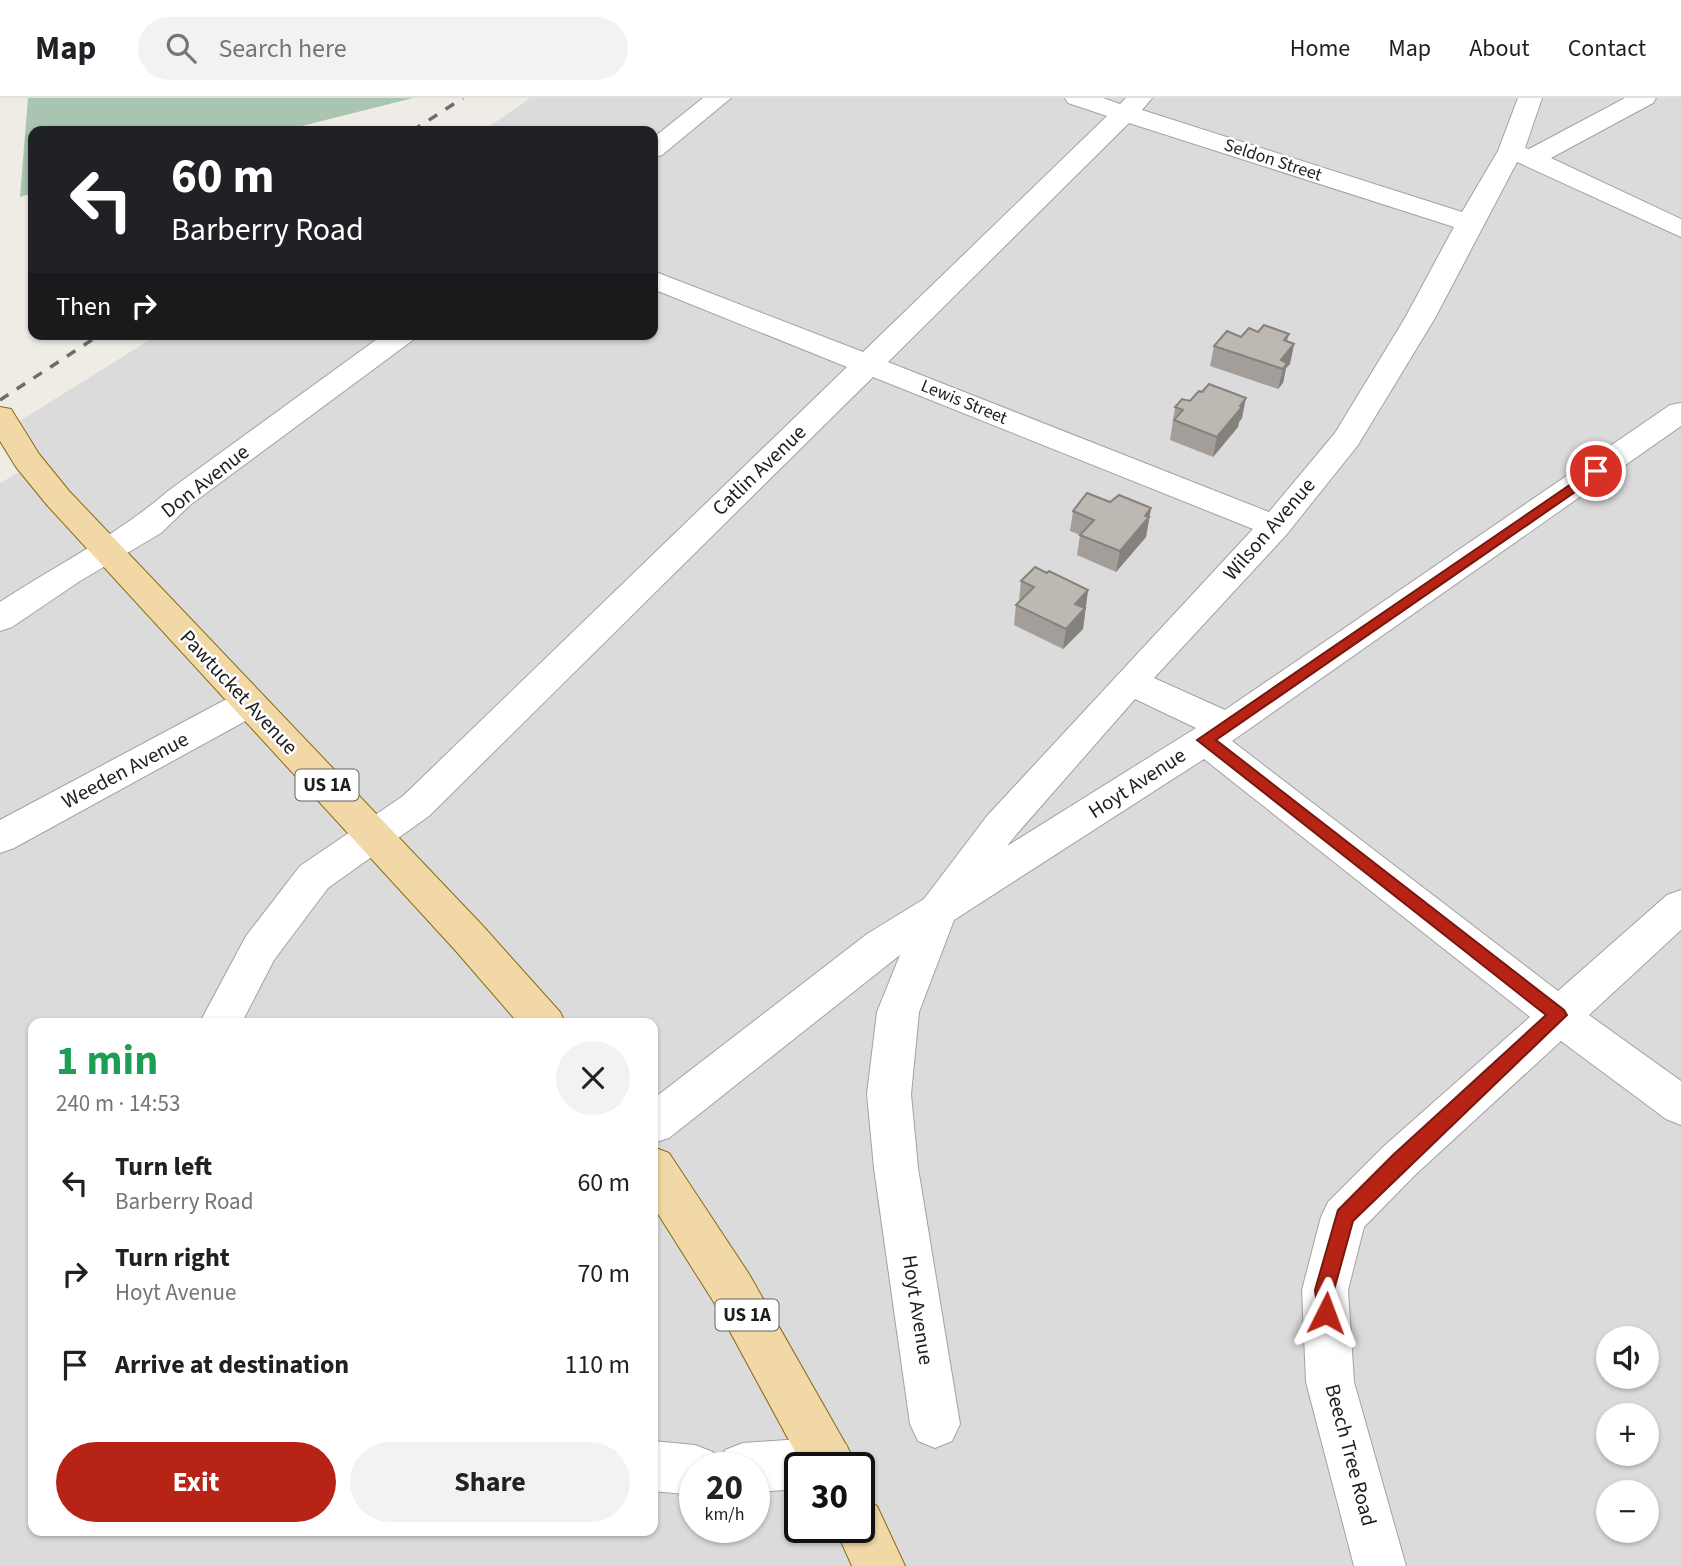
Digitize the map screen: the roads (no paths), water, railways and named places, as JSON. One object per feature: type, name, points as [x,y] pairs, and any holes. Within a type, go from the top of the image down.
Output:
[{"type":"main road","name":"Pawtucket Avenue","points":[[4,423],[43,481],[105,550],[491,962],[540,1018]]},
{"type":"main road","name":"US 1A","points":[[658,1175],[732,1289],[823,1452]]},
{"type":"main road","points":[[868,1543],[879,1566]]},
{"type":"street","points":[[658,146],[719,98]]},
{"type":"street","name":"Seldon Street","points":[[1077,98],[1132,106],[1469,223]]},
{"type":"street","name":"Wilson Avenue","points":[[937,911],[1001,826],[1275,526],[1347,438],[1420,318],[1469,223],[1521,155],[1530,98]]},
{"type":"street","points":[[1521,155],[1644,98]]},
{"type":"street","name":"Catlin Avenue","points":[[223,1018],[260,948],[314,877],[372,834],[416,806],[1132,106]]},
{"type":"street","points":[[1521,155],[1681,229]]},
{"type":"street","name":"Lewis Street","points":[[658,281],[1275,526]]},
{"type":"street","name":"Don Avenue","points":[[0,619],[105,550],[149,525],[179,498],[395,340]]},
{"type":"street","name":"Hoyt Avenue","points":[[658,1120],[881,946],[1215,733],[1681,412]]},
{"type":"street","points":[[1130,682],[1215,733],[1558,1015],[1681,1106]]},
{"type":"street","name":"Weeden Avenue","points":[[0,838],[249,703]]},
{"type":"street","name":"Beech Tree Road","points":[[1380,1566],[1330,1382],[1325,1290],[1344,1216],[1399,1161],[1681,906]]},
{"type":"street","name":"Hoyt Avenue","points":[[935,1424],[896,1168],[889,1094],[898,1012],[937,911]]},
{"type":"street","points":[[658,1466],[679,1468]]},
{"type":"railway","points":[[420,126],[463,98]]},
{"type":"railway","points":[[0,400],[92,340]]}]
